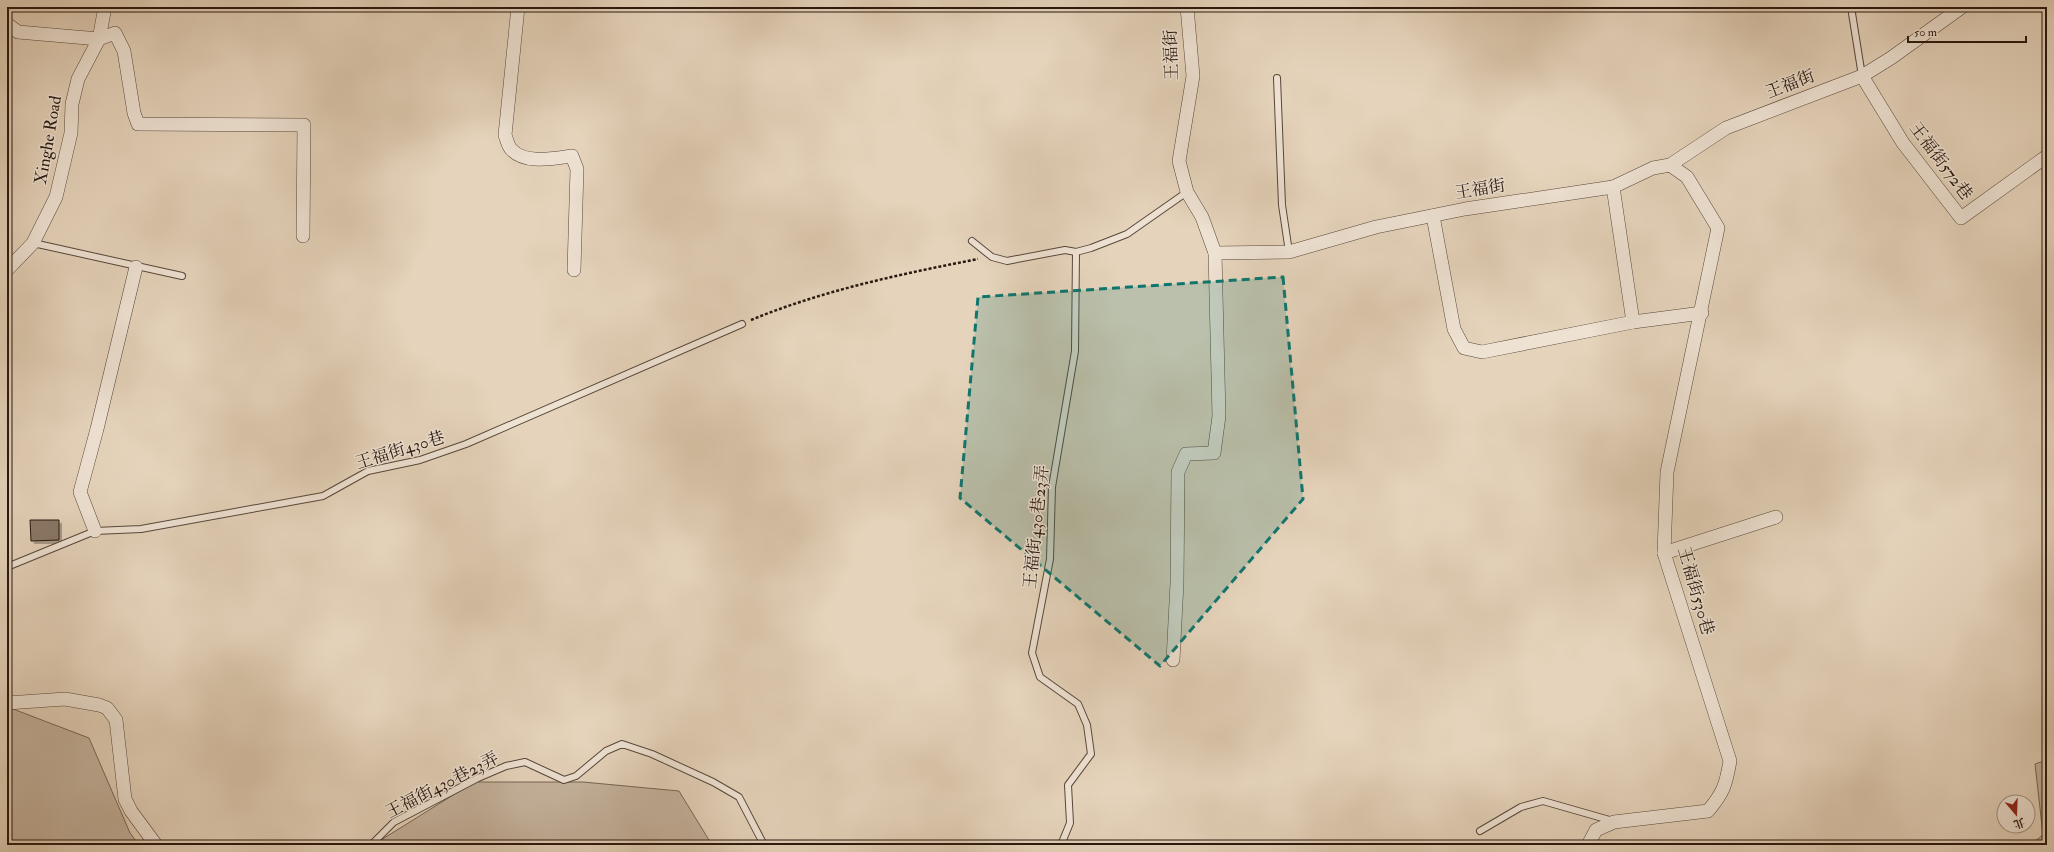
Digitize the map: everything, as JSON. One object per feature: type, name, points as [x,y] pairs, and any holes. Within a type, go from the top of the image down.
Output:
[{"type":"street","name":"Xinghe Road","points":[[7,270],[33,242],[56,197],[71,133],[72,104],[78,79],[99,39],[105,7]]},
{"type":"street","points":[[518,7],[505,135],[510,148],[517,154],[538,160],[572,156],[577,169],[574,270]]},
{"type":"street","name":"王福街","points":[[1187,7],[1193,76],[1179,161],[1187,192],[1202,217],[1215,253],[1288,252],[1376,227],[1433,216],[1613,187],[1654,168],[1670,165],[1726,128],[1862,76],[1891,58],[1962,7]]},
{"type":"street","points":[[7,24],[18,32],[99,39],[115,33],[124,51],[134,113],[138,124],[304,125],[303,236]]},
{"type":"street","name":"王福街572巷","points":[[1862,76],[1903,143],[1961,218],[2047,156]]},
{"type":"street","name":"王福街530巷","points":[[1588,845],[1596,830],[1614,822],[1708,810],[1721,796],[1727,781],[1730,761],[1664,553],[1667,472],[1702,313],[1718,228],[1687,177],[1670,165]]},
{"type":"street","points":[[1613,187],[1633,322]]},
{"type":"street","points":[[1433,216],[1454,329],[1464,348],[1482,352],[1633,322],[1702,313]]},
{"type":"street","points":[[1173,660],[1177,583],[1178,472],[1186,454],[1214,453],[1219,416],[1215,253]]},
{"type":"street","points":[[95,531],[80,492],[97,429],[136,267]]},
{"type":"street","points":[[1664,553],[1776,517]]},
{"type":"street","points":[[7,703],[65,699],[99,705],[107,708],[116,720],[126,798],[131,811],[156,845]]},
{"type":"lane","points":[[1851,7],[1862,76]]},
{"type":"lane","points":[[1277,78],[1282,205],[1288,252]]},
{"type":"lane","points":[[972,240],[992,257],[1007,260],[1065,250],[1076,252],[1127,234],[1187,192]]},
{"type":"lane","points":[[33,242],[136,267],[182,276]]},
{"type":"lane","name":"王福街430巷23弄","points":[[1061,845],[1070,823],[1068,785],[1091,754],[1090,743],[1087,725],[1078,704],[1040,677],[1032,653],[1050,559],[1052,487],[1075,351],[1076,252]]},
{"type":"lane","name":"王福街430巷","points":[[7,567],[95,531],[141,529],[323,496],[368,471],[420,460],[466,444],[742,324]]},
{"type":"lane","name":"王福街430巷23弄","points":[[371,845],[394,822],[506,766],[525,762],[564,780],[576,776],[606,751],[622,744],[652,754],[713,782],[740,797],[764,845]]},
{"type":"lane","points":[[1480,830],[1521,807],[1543,801],[1614,822]]},
{"type":"path","points":[[742,324],[773,311],[849,286],[992,257]]},
{"type":"highlighted area","points":[[1283,277],[1303,499],[1160,666],[960,498],[978,297]]},
{"type":"shaded area","points":[[13,709],[89,738],[130,833],[139,845],[7,845],[7,712]]},
{"type":"shaded area","points":[[2047,760],[2047,845],[2030,845],[2043,835],[2035,764]]},
{"type":"shaded area","points":[[474,782],[583,782],[679,791],[712,845],[385,845],[381,840]]},
{"type":"building","points":[[30,520],[59,520],[59,540],[31,541]]}]
